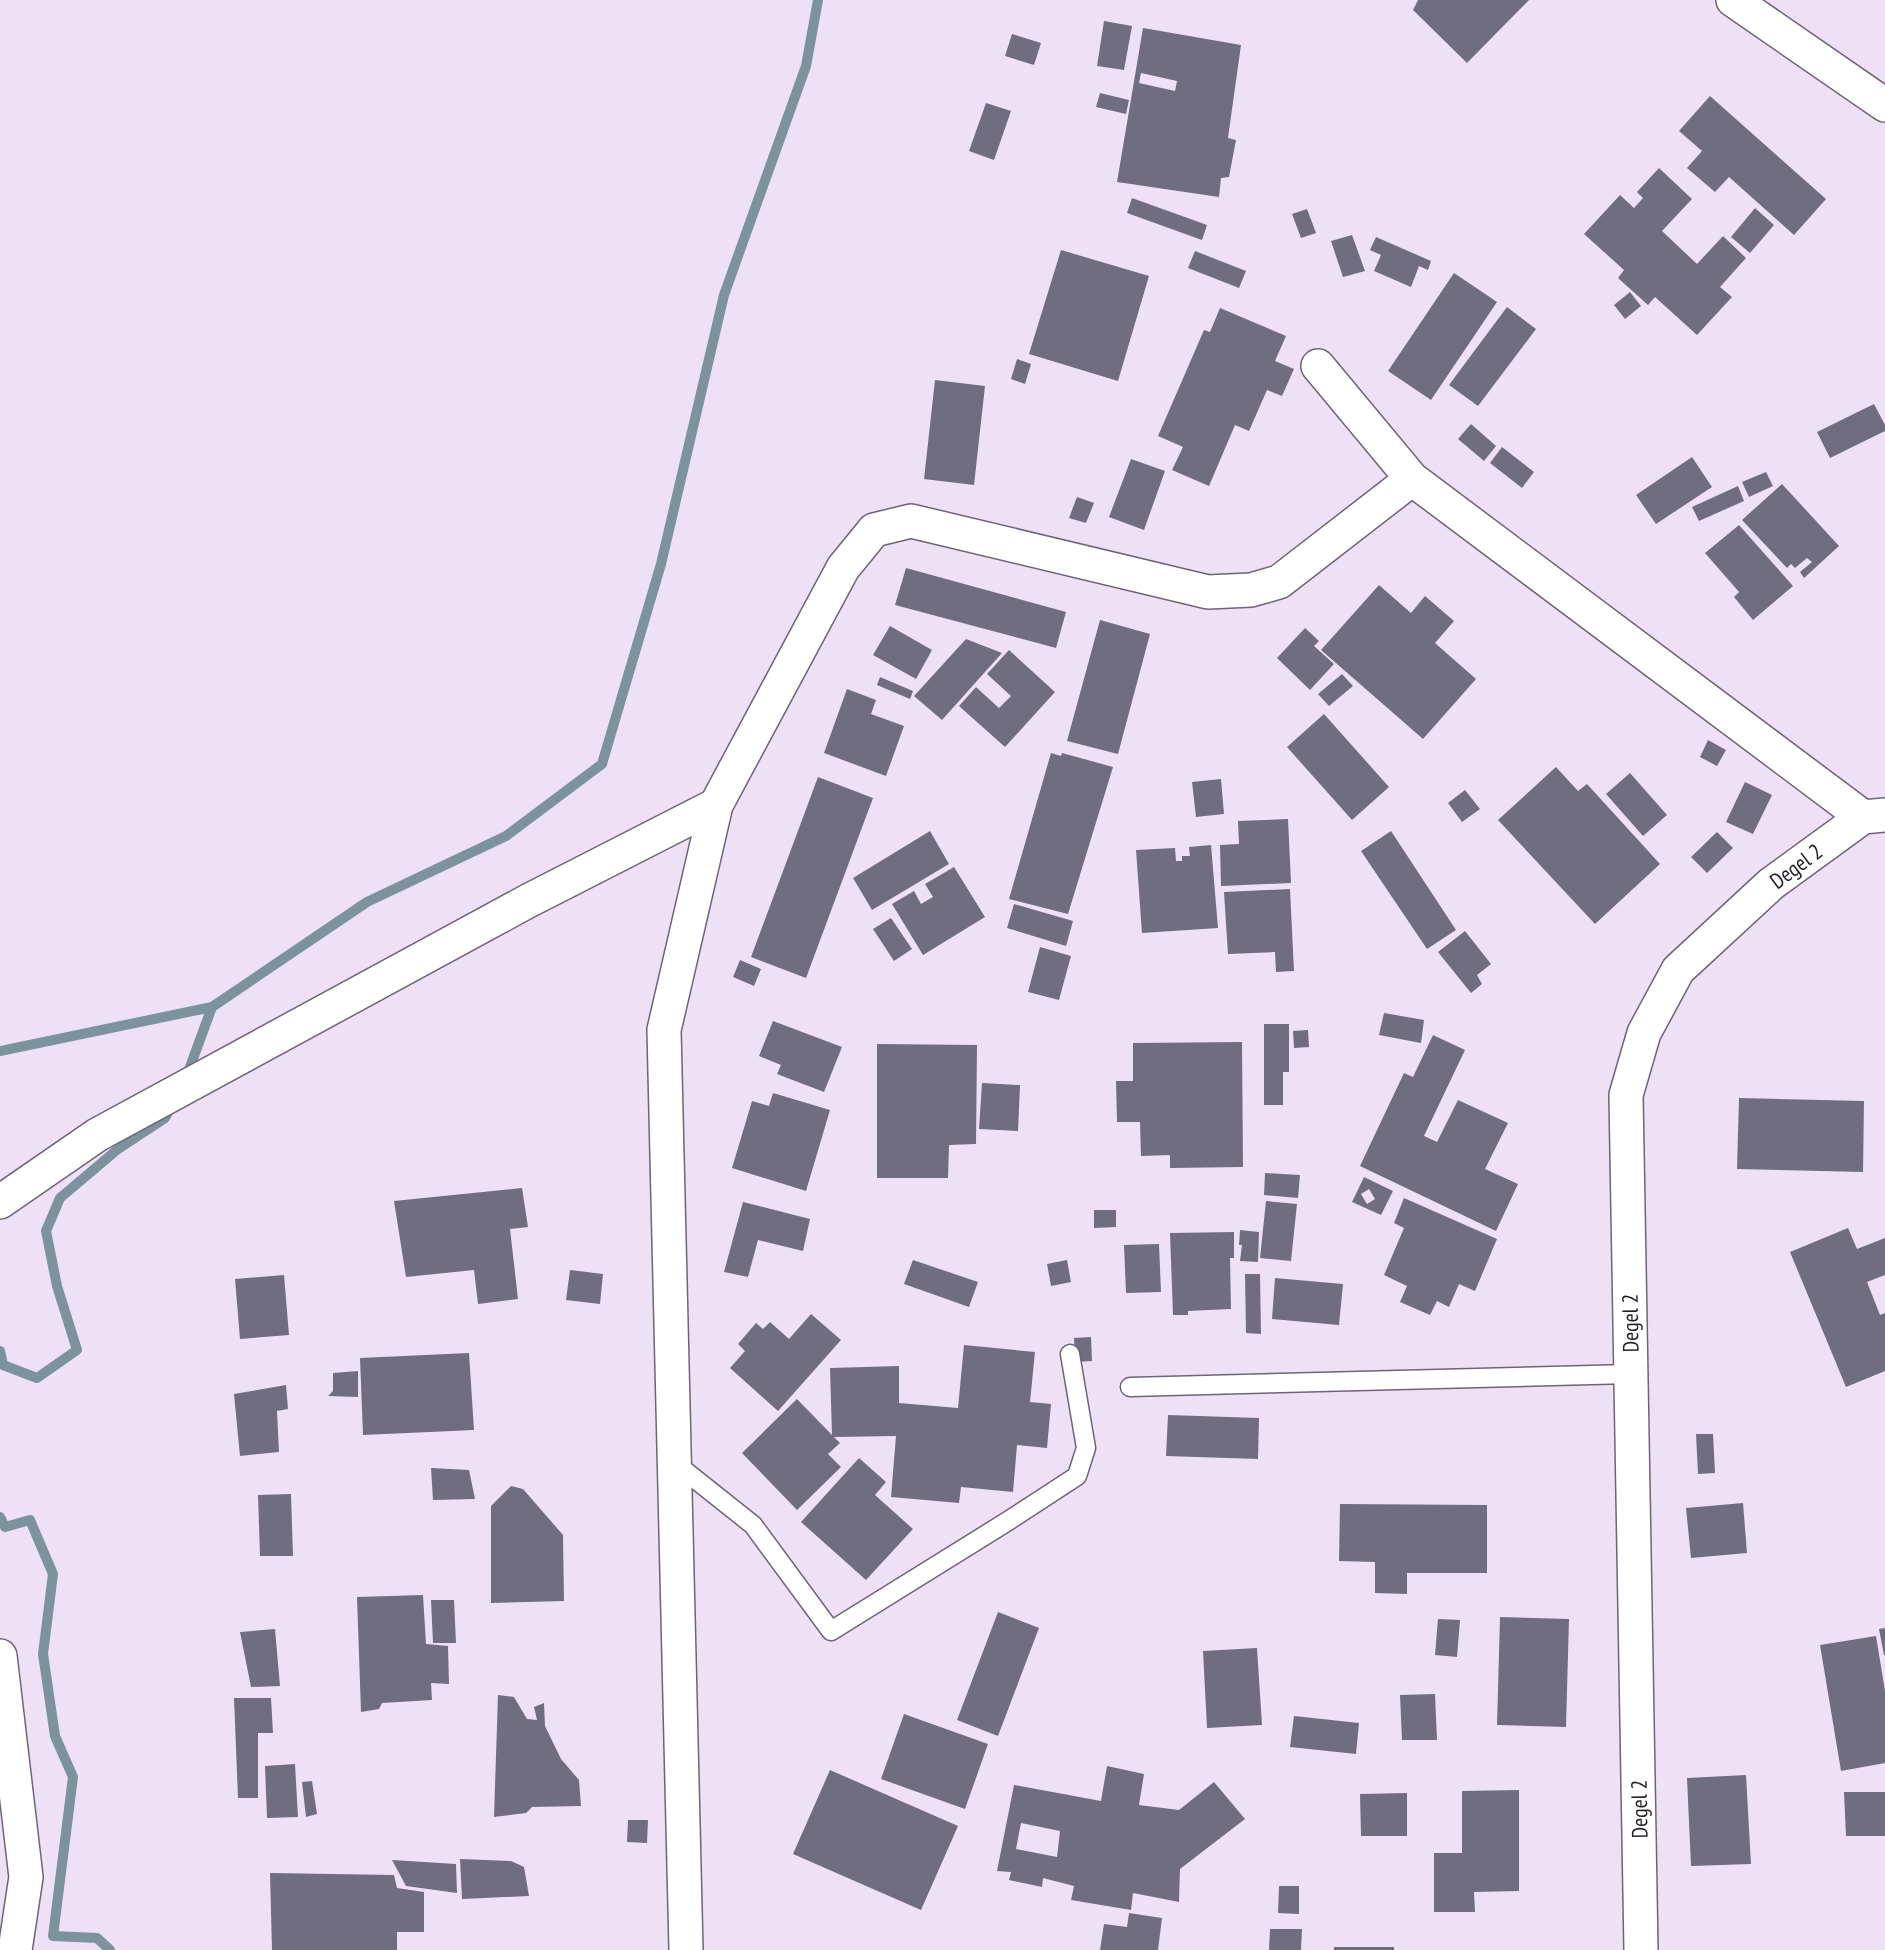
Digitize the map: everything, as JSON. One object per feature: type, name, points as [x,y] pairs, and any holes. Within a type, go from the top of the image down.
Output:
[{"type":"street","points":[[1732,0],[1885,105]]},
{"type":"street","points":[[1318,366],[1412,479],[1874,816]]},
{"type":"street","points":[[686,1950],[664,1030],[716,805],[843,568],[874,530],[911,521],[1208,592],[1251,590],[1279,582],[1412,479]]},
{"type":"street","points":[[0,1202],[97,1135],[528,901],[716,805]]},
{"type":"street","name":"Degel 2","points":[[1641,1950],[1626,1095],[1644,1033],[1678,970],[1771,884],[1874,816]]},
{"type":"street","points":[[0,1656],[27,1877],[15,1950]]},
{"type":"lane","points":[[675,1463],[753,1526],[831,1631],[1077,1476],[1086,1448],[1070,1354]]},
{"type":"lane","points":[[1130,1387],[1630,1374]]},
{"type":"building","points":[[1418,0],[1529,0],[1467,63],[1413,10]]},
{"type":"building","points":[[1104,21],[1132,26],[1124,70],[1097,66]]},
{"type":"building","points":[[1143,28],[1241,45],[1228,138],[1236,140],[1229,177],[1221,178],[1219,197],[1117,182]],"holes":[[[1141,73],[1177,81],[1175,91],[1139,83]]]},
{"type":"building","points":[[1012,34],[1041,43],[1034,65],[1005,56]]},
{"type":"building","points":[[1100,93],[1129,100],[1126,114],[1096,107]]},
{"type":"building","points":[[1710,96],[1826,199],[1794,235],[1729,177],[1715,192],[1687,168],[1702,151],[1679,131]]},
{"type":"building","points":[[986,103],[1011,111],[994,160],[969,151]]},
{"type":"building","points":[[1659,168],[1692,199],[1662,231],[1697,264],[1723,236],[1746,258],[1720,287],[1732,297],[1697,335],[1655,297],[1648,305],[1618,278],[1624,270],[1584,234],[1620,195],[1634,208],[1643,198],[1637,192]]},
{"type":"building","points":[[1132,198],[1207,225],[1202,240],[1127,213]]},
{"type":"building","points":[[1755,208],[1774,225],[1750,253],[1731,237]]},
{"type":"building","points":[[1307,209],[1316,233],[1301,238],[1292,214]]},
{"type":"building","points":[[1352,235],[1365,271],[1343,277],[1331,241]]},
{"type":"building","points":[[1376,237],[1431,261],[1428,270],[1419,266],[1411,287],[1374,271],[1381,255],[1370,250]]},
{"type":"building","points":[[1061,250],[1149,276],[1118,381],[1029,354]]},
{"type":"building","points":[[1195,251],[1246,271],[1239,288],[1188,268]]},
{"type":"building","points":[[1454,273],[1497,302],[1431,400],[1388,371]]},
{"type":"building","points":[[1630,292],[1641,306],[1625,319],[1614,305]]},
{"type":"building","points":[[1507,307],[1536,329],[1478,406],[1449,385]]},
{"type":"building","points":[[1220,308],[1286,336],[1275,361],[1294,369],[1282,396],[1267,390],[1249,431],[1235,425],[1209,486],[1172,470],[1183,447],[1158,436],[1204,330],[1210,332]]},
{"type":"building","points":[[1017,359],[1031,364],[1025,384],[1011,379]]},
{"type":"building","points":[[935,380],[985,386],[974,485],[924,479]]},
{"type":"building","points":[[1874,404],[1885,425],[1885,431],[1830,458],[1817,432]]},
{"type":"building","points":[[1471,424],[1496,446],[1484,461],[1458,439]]},
{"type":"building","points":[[1502,447],[1534,472],[1522,488],[1490,463]]},
{"type":"building","points":[[1692,457],[1712,487],[1656,524],[1636,495]]},
{"type":"building","points":[[1131,459],[1165,471],[1144,530],[1109,517]]},
{"type":"building","points":[[1766,472],[1773,486],[1749,497],[1742,482]]},
{"type":"building","points":[[1782,484],[1839,546],[1804,578],[1800,572],[1812,562],[1807,558],[1795,568],[1791,564],[1787,568],[1742,520]]},
{"type":"building","points":[[1738,486],[1744,501],[1699,521],[1692,507]]},
{"type":"building","points":[[1077,497],[1094,503],[1086,523],[1069,518]]},
{"type":"building","points":[[1739,525],[1793,586],[1753,620],[1734,597],[1739,592],[1705,553]]},
{"type":"building","points":[[906,568],[1066,612],[1056,648],[895,605]]},
{"type":"building","points":[[1379,585],[1411,613],[1425,596],[1454,621],[1435,643],[1476,679],[1423,739],[1321,650]]},
{"type":"building","points":[[1100,620],[1150,634],[1118,754],[1067,741]]},
{"type":"building","points":[[890,626],[932,650],[916,679],[873,655]]},
{"type":"building","points":[[1305,628],[1319,641],[1314,646],[1334,664],[1310,690],[1277,658]]},
{"type":"building","points":[[966,639],[1002,653],[942,720],[914,696]]},
{"type":"building","points":[[1009,650],[1055,692],[1005,747],[959,706],[976,687],[999,708],[1011,696],[987,674]]},
{"type":"building","points":[[1342,674],[1353,686],[1329,706],[1318,694]]},
{"type":"building","points":[[880,677],[913,691],[910,699],[877,685]]},
{"type":"building","points":[[847,689],[876,700],[871,714],[904,726],[886,776],[824,753]]},
{"type":"building","points":[[1324,714],[1389,787],[1352,820],[1287,747]]},
{"type":"building","points":[[1708,740],[1726,750],[1717,766],[1700,757]]},
{"type":"building","points":[[1051,753],[1061,756],[1062,753],[1113,767],[1068,914],[1009,899]]},
{"type":"building","points":[[1556,767],[1578,791],[1587,784],[1660,864],[1595,924],[1498,820]]},
{"type":"building","points":[[1630,773],[1667,815],[1643,836],[1606,794]]},
{"type":"building","points":[[818,777],[873,798],[806,978],[751,957]]},
{"type":"building","points":[[1221,779],[1224,814],[1196,817],[1192,782]]},
{"type":"building","points":[[1745,782],[1772,795],[1753,834],[1726,822]]},
{"type":"building","points":[[1465,790],[1480,809],[1462,822],[1448,803]]},
{"type":"building","points":[[1288,819],[1291,883],[1221,886],[1220,845],[1239,844],[1238,821]]},
{"type":"building","points":[[930,831],[949,864],[872,910],[853,878]]},
{"type":"building","points":[[1391,831],[1456,930],[1427,949],[1361,851]]},
{"type":"building","points":[[1717,832],[1733,848],[1707,873],[1691,857]]},
{"type":"building","points":[[1211,845],[1218,928],[1142,933],[1136,850],[1175,848],[1176,861],[1182,861],[1182,856],[1190,856],[1189,847]]},
{"type":"building","points":[[954,867],[985,917],[923,955],[892,904],[914,891],[921,904],[933,897],[925,884]]},
{"type":"building","points":[[1290,889],[1294,971],[1276,972],[1275,952],[1228,954],[1224,892]]},
{"type":"building","points":[[1014,904],[1073,921],[1066,946],[1007,928]]},
{"type":"building","points":[[891,918],[912,949],[894,961],[873,929]]},
{"type":"building","points":[[1465,931],[1491,964],[1477,975],[1482,984],[1471,993],[1438,952]]},
{"type":"building","points":[[1040,947],[1071,956],[1059,1000],[1028,992]]},
{"type":"building","points":[[740,960],[761,969],[754,986],[733,977]]},
{"type":"building","points":[[1384,1013],[1424,1020],[1421,1043],[1379,1035]]},
{"type":"building","points":[[773,1021],[842,1047],[824,1092],[777,1074],[781,1065],[759,1056]]},
{"type":"building","points":[[1264,1024],[1289,1024],[1289,1072],[1283,1072],[1283,1105],[1264,1105]]},
{"type":"building","points":[[1308,1030],[1309,1047],[1294,1048],[1293,1031]]},
{"type":"building","points":[[1433,1035],[1465,1050],[1424,1136],[1437,1142],[1458,1100],[1508,1123],[1485,1169],[1518,1184],[1496,1231],[1360,1166],[1404,1073],[1413,1077]]},
{"type":"building","points":[[1242,1042],[1243,1167],[1170,1168],[1170,1155],[1141,1156],[1140,1122],[1117,1122],[1116,1081],[1133,1081],[1133,1043]]},
{"type":"building","points":[[877,1044],[977,1045],[976,1144],[949,1145],[948,1178],[877,1178]]},
{"type":"building","points":[[982,1083],[1020,1085],[1018,1131],[979,1129]]},
{"type":"building","points":[[773,1093],[830,1110],[806,1191],[732,1168],[752,1101],[769,1106]]},
{"type":"building","points":[[1739,1098],[1864,1101],[1863,1172],[1737,1169]]},
{"type":"building","points":[[1265,1173],[1300,1175],[1298,1198],[1264,1195]]},
{"type":"building","points":[[1364,1177],[1393,1191],[1381,1215],[1352,1202]],"holes":[[[1369,1189],[1375,1199],[1367,1204],[1361,1194]]]},
{"type":"building","points":[[522,1188],[528,1227],[510,1229],[518,1299],[478,1304],[474,1270],[406,1277],[394,1201]]},
{"type":"building","points":[[1404,1198],[1497,1239],[1475,1291],[1459,1284],[1449,1307],[1437,1301],[1430,1315],[1400,1302],[1407,1286],[1384,1275],[1404,1228],[1394,1223]]},
{"type":"building","points":[[1266,1201],[1297,1204],[1291,1261],[1260,1258]]},
{"type":"building","points":[[743,1202],[810,1219],[803,1251],[758,1240],[748,1277],[724,1272]]},
{"type":"building","points":[[1094,1210],[1116,1210],[1116,1227],[1094,1228]]},
{"type":"building","points":[[1848,1228],[1857,1249],[1885,1238],[1885,1275],[1867,1282],[1880,1315],[1885,1313],[1885,1371],[1846,1387],[1790,1252]]},
{"type":"building","points":[[1240,1230],[1259,1232],[1258,1262],[1240,1261],[1242,1245],[1239,1245]]},
{"type":"building","points":[[1234,1232],[1234,1258],[1230,1258],[1231,1309],[1188,1311],[1188,1315],[1173,1315],[1170,1233]]},
{"type":"building","points":[[1159,1244],[1161,1292],[1126,1293],[1124,1245]]},
{"type":"building","points":[[913,1260],[978,1282],[969,1307],[904,1284]]},
{"type":"building","points":[[1067,1260],[1071,1282],[1051,1286],[1047,1264]]},
{"type":"building","points":[[570,1270],[603,1274],[600,1304],[566,1300]]},
{"type":"building","points":[[1245,1274],[1260,1274],[1261,1334],[1246,1333]]},
{"type":"building","points":[[284,1275],[289,1335],[240,1339],[235,1279]]},
{"type":"building","points":[[1275,1278],[1343,1284],[1339,1325],[1272,1319]]},
{"type":"building","points":[[811,1314],[841,1340],[778,1411],[730,1368],[745,1351],[738,1344],[756,1323],[763,1329],[770,1322],[789,1339]]},
{"type":"building","points":[[1091,1337],[1092,1361],[1075,1362],[1074,1338]]},
{"type":"building","points":[[964,1345],[1035,1352],[1030,1402],[1051,1404],[1047,1448],[1017,1445],[1013,1492],[961,1487],[959,1503],[891,1497],[896,1436],[834,1437],[840,1443],[828,1454],[841,1467],[797,1510],[742,1453],[797,1399],[832,1435],[830,1368],[899,1366],[899,1403],[958,1408]]},
{"type":"building","points":[[469,1353],[474,1430],[363,1435],[360,1358]]},
{"type":"building","points":[[358,1371],[358,1397],[328,1396],[333,1391],[333,1373]]},
{"type":"building","points":[[286,1385],[288,1409],[277,1411],[279,1452],[240,1456],[234,1394]]},
{"type":"building","points":[[1168,1415],[1259,1418],[1258,1459],[1166,1456]]},
{"type":"building","points":[[1696,1434],[1713,1434],[1715,1473],[1698,1474]]},
{"type":"building","points":[[859,1458],[886,1482],[875,1495],[913,1529],[866,1580],[801,1522]]},
{"type":"building","points":[[431,1468],[469,1470],[475,1499],[433,1500]]},
{"type":"building","points":[[511,1486],[523,1489],[563,1535],[564,1601],[491,1603],[491,1506]]},
{"type":"building","points":[[291,1494],[293,1556],[260,1556],[258,1495]]},
{"type":"building","points":[[1743,1503],[1747,1553],[1691,1558],[1686,1508]]},
{"type":"building","points":[[1340,1504],[1487,1505],[1487,1573],[1407,1573],[1407,1594],[1375,1593],[1375,1562],[1339,1561]]},
{"type":"building","points":[[423,1595],[426,1644],[448,1646],[449,1684],[431,1683],[432,1700],[382,1703],[379,1709],[361,1712],[357,1597]]},
{"type":"building","points":[[431,1600],[454,1600],[456,1643],[433,1643]]},
{"type":"building","points":[[998,1612],[1039,1628],[998,1736],[957,1720]]},
{"type":"building","points":[[1500,1617],[1569,1619],[1566,1727],[1497,1725]]},
{"type":"building","points":[[1438,1619],[1460,1620],[1457,1657],[1435,1655]]},
{"type":"building","points":[[1885,1628],[1885,1655],[1884,1655],[1879,1629]]},
{"type":"building","points":[[275,1629],[280,1686],[251,1687],[240,1632]]},
{"type":"building","points":[[1876,1636],[1885,1691],[1885,1763],[1841,1771],[1820,1645]]},
{"type":"building","points":[[1257,1648],[1262,1725],[1207,1728],[1203,1651]]},
{"type":"building","points":[[1435,1694],[1437,1740],[1402,1740],[1400,1695]]},
{"type":"building","points":[[498,1695],[514,1697],[527,1719],[537,1720],[534,1707],[544,1703],[545,1726],[561,1759],[579,1780],[581,1806],[532,1807],[526,1813],[494,1817]]},
{"type":"building","points":[[234,1698],[271,1698],[273,1733],[258,1733],[258,1798],[238,1798]]},
{"type":"building","points":[[904,1714],[988,1744],[965,1809],[881,1779]]},
{"type":"building","points":[[1294,1716],[1359,1723],[1356,1754],[1290,1747]]},
{"type":"building","points":[[295,1764],[298,1817],[267,1818],[265,1766]]},
{"type":"building","points":[[1107,1766],[1144,1774],[1139,1805],[1179,1810],[1214,1782],[1245,1819],[1180,1869],[1179,1902],[1133,1893],[1131,1910],[1071,1900],[1074,1886],[1043,1878],[1042,1887],[1009,1880],[1011,1872],[997,1871],[1014,1785],[1101,1801]],"holes":[[[1021,1823],[1060,1831],[1057,1857],[1016,1849]]]},
{"type":"building","points":[[830,1770],[958,1826],[921,1910],[793,1854]]},
{"type":"building","points":[[1746,1775],[1751,1864],[1691,1866],[1687,1778]]},
{"type":"building","points":[[312,1781],[317,1814],[306,1817],[302,1782]]},
{"type":"building","points":[[1519,1790],[1519,1891],[1474,1892],[1475,1912],[1434,1912],[1434,1853],[1462,1853],[1462,1791]]},
{"type":"building","points":[[1844,1792],[1885,1792],[1885,1836],[1846,1836]]},
{"type":"building","points":[[1407,1793],[1407,1836],[1361,1836],[1360,1794]]},
{"type":"building","points":[[628,1820],[648,1820],[647,1843],[627,1842]]},
{"type":"building","points":[[460,1859],[511,1861],[524,1867],[529,1896],[462,1899]]},
{"type":"building","points":[[392,1860],[456,1864],[457,1893],[406,1886]]},
{"type":"building","points":[[270,1873],[394,1875],[397,1888],[424,1892],[424,1932],[397,1932],[397,1950],[272,1950]]},
{"type":"building","points":[[1279,1886],[1299,1886],[1299,1914],[1278,1913]]},
{"type":"building","points":[[1129,1913],[1162,1918],[1158,1950],[1100,1950],[1104,1924],[1127,1927]]},
{"type":"building","points":[[1270,1929],[1302,1929],[1301,1950],[1269,1950]]},
{"type":"building","points":[[1334,1947],[1394,1947],[1394,1950],[1334,1950]]},
{"type":"waterway","points":[[0,1051],[212,1007],[367,902],[506,836],[602,764],[661,564],[724,295],[806,66],[818,0]]},
{"type":"waterway","points":[[187,1075],[212,1007]]},
{"type":"waterway","points":[[0,1351],[3,1365],[37,1378],[77,1350],[57,1286],[46,1231],[60,1198],[118,1149],[165,1118],[172,1105]]},
{"type":"waterway","points":[[0,1517],[5,1527],[30,1520],[53,1574],[43,1654],[55,1736],[73,1777],[53,1936],[97,1938],[110,1950]]}]
